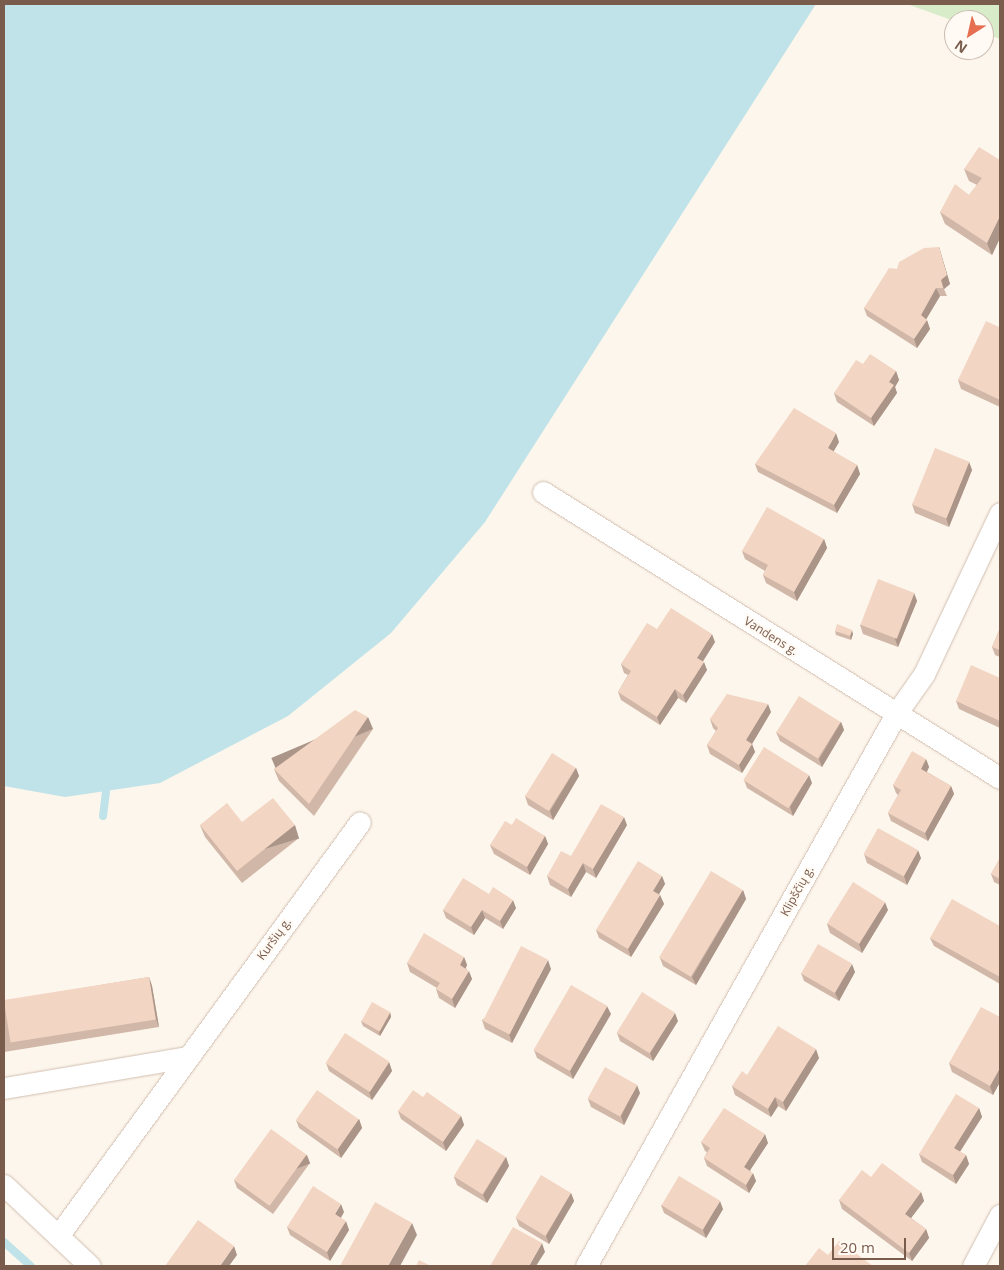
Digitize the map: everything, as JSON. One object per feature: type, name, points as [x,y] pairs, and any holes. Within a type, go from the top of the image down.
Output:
[{"type":"street","name":"Vandens g.","points":[[543,492],[1000,778]]},
{"type":"street","name":"Klipščių g.","points":[[586,1266],[896,714],[924,674],[1000,513]]},
{"type":"street","name":"Kuršių g.","points":[[58,1236],[360,822]]},
{"type":"street","points":[[4,1088],[188,1057]]},
{"type":"street","points":[[4,1184],[90,1266]]},
{"type":"street","points":[[973,1266],[1000,1215]]},
{"type":"green space","points":[[907,4],[1000,4],[1000,39],[994,37],[994,10],[944,10],[944,17]]},
{"type":"water","points":[[4,4],[816,4],[485,522],[391,633],[288,716],[160,783],[65,797],[4,786]]},
{"type":"building","points":[[979,147],[1000,160],[1000,216],[987,243],[940,212],[955,184],[969,195],[982,178],[964,169]]},
{"type":"building","points":[[939,247],[947,275],[941,280],[943,288],[936,288],[921,315],[927,320],[914,339],[864,308],[889,268],[897,269],[899,262],[924,248]]},
{"type":"building","points":[[986,321],[999,327],[1000,325],[1000,400],[958,380]]},
{"type":"building","points":[[870,354],[896,371],[889,382],[894,385],[871,418],[834,393],[856,360],[863,364]]},
{"type":"building","points":[[794,408],[836,433],[828,448],[857,465],[834,505],[755,464]]},
{"type":"building","points":[[935,448],[969,462],[946,518],[912,505]]},
{"type":"building","points":[[767,507],[824,539],[794,592],[763,575],[768,565],[742,551]]},
{"type":"building","points":[[878,579],[914,593],[897,639],[860,625]]},
{"type":"building","points":[[671,608],[712,634],[697,658],[704,662],[683,695],[675,689],[657,717],[618,692],[631,671],[621,664],[647,623],[657,629]]},
{"type":"building","points":[[837,624],[852,630],[850,636],[835,631]]},
{"type":"building","points":[[1000,628],[1000,650],[992,647]]},
{"type":"building","points":[[971,665],[1000,678],[1000,721],[956,701]]},
{"type":"building","points":[[727,694],[768,704],[746,740],[752,744],[739,765],[707,745],[718,728],[710,719]]},
{"type":"building","points":[[799,696],[841,722],[818,758],[776,732]]},
{"type":"building","points":[[355,710],[368,717],[309,804],[274,769]]},
{"type":"building","points":[[764,747],[809,775],[788,808],[743,780]]},
{"type":"building","points":[[912,751],[926,759],[921,769],[951,786],[925,833],[888,813],[901,790],[893,785]]},
{"type":"building","points":[[552,753],[576,768],[549,811],[525,796]]},
{"type":"building","points":[[273,798],[295,825],[237,871],[200,825],[227,803],[242,822]]},
{"type":"building","points":[[601,804],[624,817],[593,869],[583,863],[568,889],[547,876],[561,851],[571,856]]},
{"type":"building","points":[[516,818],[545,836],[527,867],[490,845],[505,821],[512,825]]},
{"type":"building","points":[[878,828],[918,850],[904,877],[863,854]]},
{"type":"building","points":[[1000,858],[1000,879],[991,874]]},
{"type":"building","points":[[638,861],[662,876],[653,891],[660,895],[628,949],[596,930]]},
{"type":"building","points":[[711,871],[743,890],[691,977],[659,958]]},
{"type":"building","points":[[463,878],[489,894],[493,887],[513,900],[500,921],[482,910],[471,927],[443,910]]},
{"type":"building","points":[[853,882],[885,902],[859,944],[827,924]]},
{"type":"building","points":[[952,899],[1000,926],[1000,977],[930,938]]},
{"type":"building","points":[[424,933],[464,957],[460,965],[469,971],[452,999],[436,989],[440,983],[407,963]]},
{"type":"building","points":[[818,944],[852,964],[835,993],[801,973]]},
{"type":"building","points":[[521,946],[548,960],[510,1034],[483,1021]]},
{"type":"building","points":[[149,977],[156,1019],[11,1042],[4,1000]]},
{"type":"building","points":[[571,985],[607,1006],[570,1071],[534,1050]]},
{"type":"building","points":[[642,992],[675,1013],[650,1053],[617,1033]]},
{"type":"building","points":[[372,1002],[390,1012],[380,1031],[361,1021]]},
{"type":"building","points":[[981,1007],[1000,1017],[1000,1068],[990,1086],[949,1063]]},
{"type":"building","points":[[778,1026],[816,1049],[783,1102],[775,1097],[768,1109],[732,1086],[742,1071],[747,1075]]},
{"type":"building","points":[[345,1033],[389,1062],[370,1092],[325,1063]]},
{"type":"building","points":[[605,1067],[637,1085],[620,1116],[588,1098]]},
{"type":"building","points":[[317,1090],[359,1119],[338,1150],[296,1120]]},
{"type":"building","points":[[413,1090],[423,1097],[427,1092],[461,1116],[443,1142],[398,1111]]},
{"type":"building","points":[[956,1094],[979,1108],[954,1148],[966,1155],[953,1175],[919,1154]]},
{"type":"building","points":[[724,1108],[765,1134],[744,1167],[753,1173],[746,1185],[704,1158],[710,1148],[701,1142]]},
{"type":"building","points":[[271,1129],[307,1155],[270,1206],[234,1180]]},
{"type":"building","points":[[477,1139],[506,1157],[483,1194],[454,1176]]},
{"type":"building","points":[[882,1163],[921,1192],[905,1214],[926,1229],[909,1253],[839,1200],[862,1170],[871,1177]]},
{"type":"building","points":[[541,1175],[571,1193],[545,1236],[515,1218]]},
{"type":"building","points":[[679,1176],[720,1201],[703,1230],[661,1205]]},
{"type":"building","points":[[313,1186],[341,1204],[335,1214],[346,1221],[327,1252],[287,1227]]},
{"type":"building","points":[[375,1202],[412,1223],[388,1266],[340,1266]]},
{"type":"building","points":[[198,1220],[234,1246],[220,1266],[165,1266]]},
{"type":"building","points":[[513,1227],[542,1243],[529,1266],[490,1266]]},
{"type":"building","points":[[839,1241],[873,1266],[805,1266],[819,1248],[828,1255]]},
{"type":"building","points":[[419,1260],[431,1266],[416,1266]]},
{"type":"waterway","points":[[103,816],[106,791]]},
{"type":"waterway","points":[[4,1242],[31,1266]]}]
